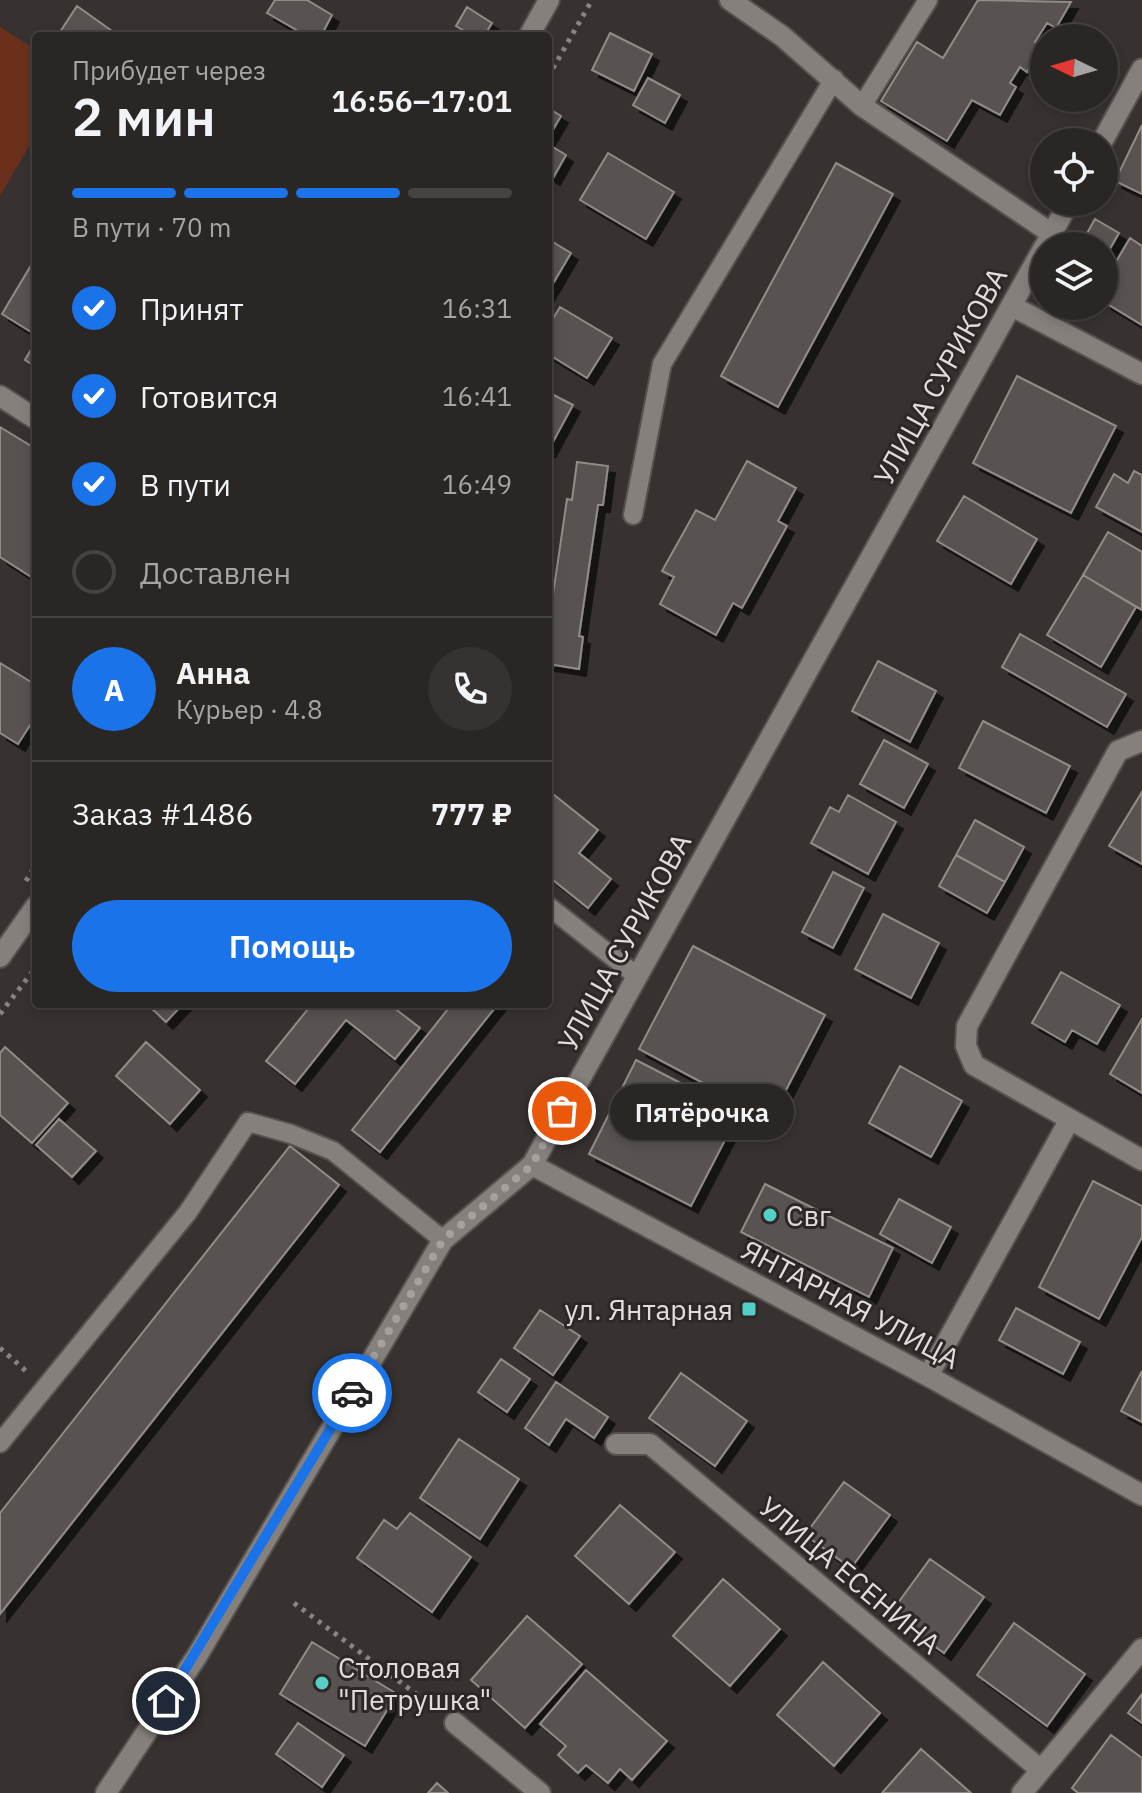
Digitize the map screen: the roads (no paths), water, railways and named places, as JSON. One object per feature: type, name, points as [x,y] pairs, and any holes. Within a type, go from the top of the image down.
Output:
[{"type":"street","points":[[531,32],[549,0]]},
{"type":"street","points":[[730,0],[782,36],[862,106],[1033,232]]},
{"type":"street","points":[[1110,128],[1142,69]]},
{"type":"street","name":"УЛИЦА СУРИКОВА","points":[[106,1793],[197,1656],[443,1240],[532,1165],[1030,273]]},
{"type":"street","points":[[1012,306],[1142,374]]},
{"type":"street","points":[[0,396],[32,416]]},
{"type":"street","points":[[1142,741],[1118,751],[967,1026],[966,1046],[974,1065],[1142,1160]]},
{"type":"street","points":[[0,957],[32,912]]},
{"type":"street","points":[[928,1376],[1069,1121]]},
{"type":"street","name":"ЯНТАРНАЯ УЛИЦА","points":[[532,1165],[928,1376],[1142,1495]]},
{"type":"street","name":"УЛИЦА ЕСЕНИНА","points":[[616,1444],[650,1444],[1041,1770]]},
{"type":"street","points":[[1022,1793],[1142,1649]]},
{"type":"street","points":[[455,1723],[540,1793]]},
{"type":"lane","points":[[862,106],[928,0]]},
{"type":"lane","points":[[633,515],[662,364],[834,79]]},
{"type":"lane","points":[[552,909],[637,976]]},
{"type":"lane","points":[[0,1443],[188,1212],[248,1122],[333,1151],[443,1240]]},
{"type":"place","name":"Пятёрочка","points":[[562,1111]]},
{"type":"place","name":"Свг","points":[[770,1215]]},
{"type":"place","name":"ул. Янтарная","points":[[749,1309]]},
{"type":"place","name":"Столовая \"Петрушка\"","points":[[322,1683]]}]
